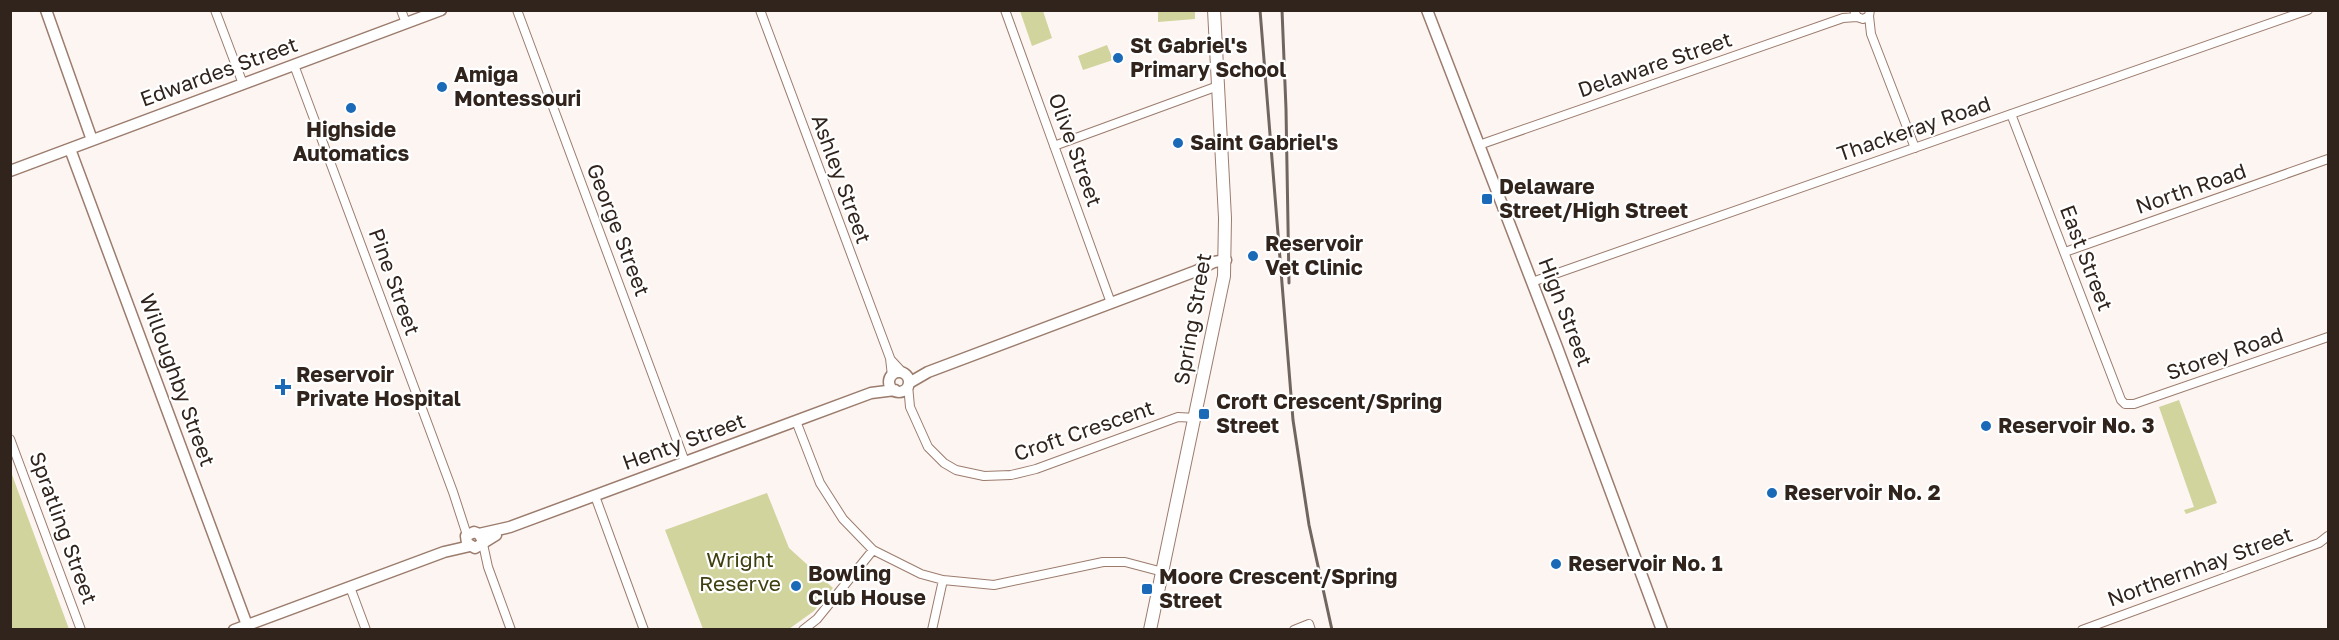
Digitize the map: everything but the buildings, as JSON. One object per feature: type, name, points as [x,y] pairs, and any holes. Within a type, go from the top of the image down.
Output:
[{"type":"main road","name":"Spring Street","points":[[1150,630],[1196,418],[1225,266],[1214,10]]},
{"type":"street","points":[[46,10],[92,140]]},
{"type":"street","points":[[215,10],[243,84]]},
{"type":"street","points":[[402,10],[406,23]]},
{"type":"street","name":"Edwardes Street","points":[[10,171],[441,10]]},
{"type":"street","name":"George Street","points":[[517,10],[686,462]]},
{"type":"street","name":"Ashley Street","points":[[760,10],[890,358],[901,378]]},
{"type":"street","name":"Olive Street","points":[[1005,10],[1112,303]]},
{"type":"street","name":"High Street","points":[[1427,10],[1662,630]]},
{"type":"street","name":"Thackeray Road","points":[[1532,282],[2308,10]]},
{"type":"street","points":[[1871,13],[1871,34]]},
{"type":"street","name":"Delaware Street","points":[[1479,145],[1843,18],[1871,13]]},
{"type":"street","points":[[1856,14],[1871,34],[1915,148]]},
{"type":"street","name":"Pine Street","points":[[294,65],[460,512],[488,567],[511,630]]},
{"type":"street","points":[[1054,146],[1218,86]]},
{"type":"street","name":"East Street","points":[[2011,114],[2121,400],[2125,404],[2134,404]]},
{"type":"street","name":"Willoughby Street","points":[[70,148],[247,625]]},
{"type":"street","name":"North Road","points":[[2065,252],[2328,159]]},
{"type":"street","points":[[896,391],[891,386],[901,378],[928,372],[1196,271],[1214,270],[1225,266]]},
{"type":"street","name":"Storey Road","points":[[2134,404],[2328,337]]},
{"type":"street","name":"Henty Street","points":[[234,630],[871,393],[901,378]]},
{"type":"street","name":"Croft Crescent","points":[[901,378],[921,435],[928,447],[956,470],[984,476],[1023,473],[1178,417],[1196,418]]},
{"type":"street","name":"Henty Street","points":[[871,393],[896,391]]},
{"type":"street","name":"Croft Crescent","points":[[896,391],[910,406]]},
{"type":"street","points":[[796,421],[820,483],[843,519],[873,550],[921,574],[943,580],[994,585],[1103,562],[1125,562],[1163,572]]},
{"type":"street","name":"Spratling Street","points":[[10,439],[81,630]]},
{"type":"street","points":[[595,496],[644,630]]},
{"type":"street","name":"Northernhay Street","points":[[2082,630],[2319,543],[2328,536]]},
{"type":"street","points":[[802,630],[817,619],[873,550]]},
{"type":"street","points":[[932,630],[943,580]]},
{"type":"street","points":[[350,587],[366,630]]},
{"type":"street","points":[[1294,630],[1310,627]]},
{"type":"green space","points":[[1020,11],[1043,11],[1052,38],[1032,46]]},
{"type":"green space","points":[[1158,11],[1195,11],[1195,19],[1158,22]]},
{"type":"green space","points":[[1107,45],[1113,60],[1083,70],[1078,56]]},
{"type":"green space","points":[[2179,400],[2217,503],[2186,514],[2184,510],[2194,507],[2159,407]]},
{"type":"green space","points":[[11,472],[69,629],[11,629]]},
{"type":"green space","name":"Wright Reserve","points":[[767,493],[789,548],[833,588],[814,611],[789,629],[703,629],[665,530]]},
{"type":"railway","points":[[1260,10],[1293,420],[1309,525],[1332,630]]},
{"type":"railway","points":[[1282,10],[1289,283]]},
{"type":"place","name":"St Gabriel's Primary School","points":[[1118,58]]},
{"type":"place","name":"Amiga Montessouri","points":[[442,87]]},
{"type":"place","name":"Highside Automatics","points":[[351,108]]},
{"type":"place","name":"Saint Gabriel's","points":[[1178,143]]},
{"type":"place","name":"Delaware Street/High Street","points":[[1487,199]]},
{"type":"place","name":"Reservoir Vet Clinic","points":[[1253,256]]},
{"type":"place","name":"Reservoir Private Hospital","points":[[283,387]]},
{"type":"place","name":"Croft Crescent/Spring Street","points":[[1204,414]]},
{"type":"place","name":"Reservoir No. 3","points":[[1986,426]]},
{"type":"place","name":"Reservoir No. 2","points":[[1772,493]]},
{"type":"place","name":"Reservoir No. 1","points":[[1556,564]]},
{"type":"place","name":"Bowling Club House","points":[[796,586]]},
{"type":"place","name":"Moore Crescent/Spring Street","points":[[1147,589]]}]
